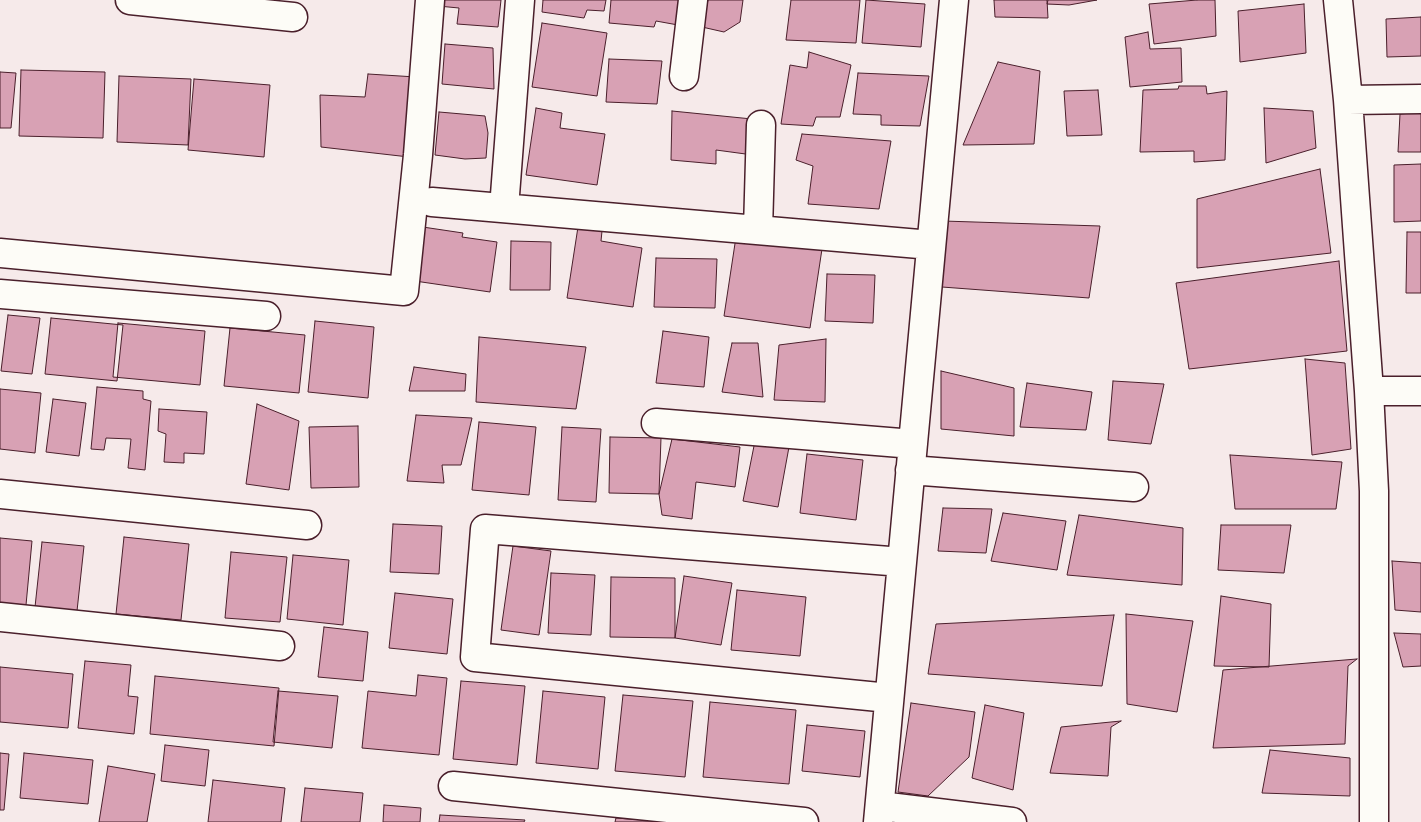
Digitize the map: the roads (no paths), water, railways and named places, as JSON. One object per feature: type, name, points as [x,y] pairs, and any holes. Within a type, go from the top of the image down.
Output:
[{"type":"street","points":[[130,0],[294,17]]},
{"type":"street","points":[[0,253],[404,291],[430,0]]},
{"type":"street","points":[[504,208],[520,0]]},
{"type":"street","points":[[684,76],[693,0]]},
{"type":"street","points":[[954,0],[879,814],[1012,822]]},
{"type":"street","points":[[1338,0],[1348,100],[1369,391],[1374,491],[1374,822]]},
{"type":"street","points":[[1348,100],[1421,99]]},
{"type":"street","points":[[758,230],[762,125]]},
{"type":"street","points":[[432,202],[931,245]]},
{"type":"street","points":[[0,294],[266,316]]},
{"type":"street","points":[[1369,391],[1421,391]]},
{"type":"street","points":[[656,423],[1134,487]]},
{"type":"street","points":[[0,494],[307,525]]},
{"type":"street","points":[[889,698],[475,657],[485,530],[902,562]]},
{"type":"street","points":[[0,617],[280,646]]},
{"type":"street","points":[[453,786],[804,822]]}]
